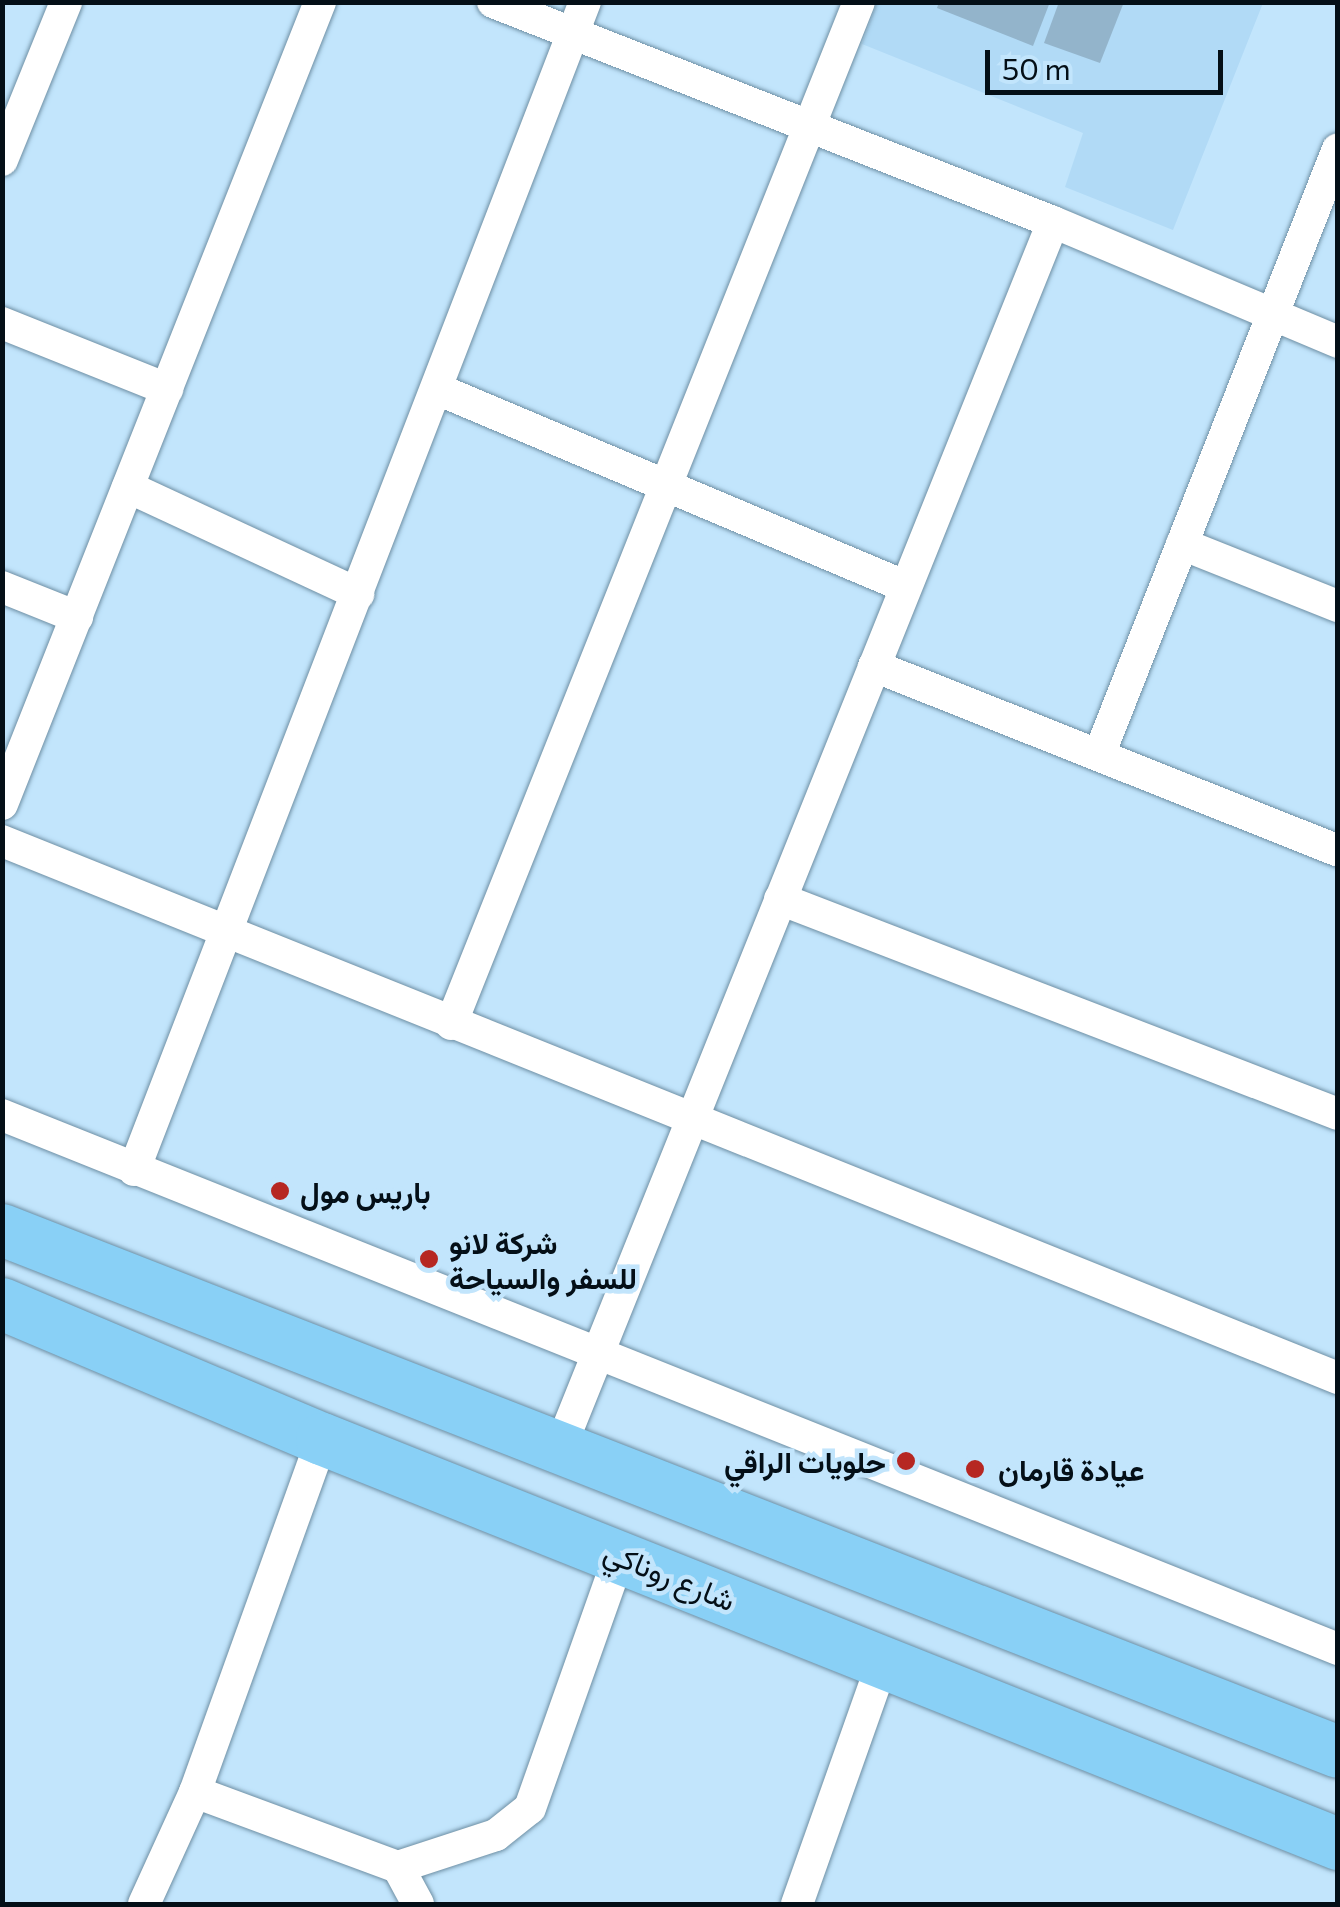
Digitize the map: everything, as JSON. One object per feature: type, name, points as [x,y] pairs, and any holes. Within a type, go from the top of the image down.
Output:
[{"type":"main road","points":[[2,1230],[1338,1752]]},
{"type":"main road","points":[[82,1338],[109,1272]]},
{"type":"main road","name":"شارع روناكي","points":[[2,1304],[322,1439],[620,1554],[1338,1844]]},
{"type":"street","points":[[2,160],[66,2]]},
{"type":"street","points":[[2,804],[320,2]]},
{"type":"street","points":[[493,2],[1054,222],[1338,342]]},
{"type":"street","points":[[134,1170],[586,2]]},
{"type":"street","points":[[452,1024],[859,2]]},
{"type":"street","points":[[1099,755],[1338,149]]},
{"type":"street","points":[[560,1448],[904,586],[1054,222]]},
{"type":"street","points":[[2,323],[167,390]]},
{"type":"street","points":[[437,390],[904,586]]},
{"type":"street","points":[[128,487],[358,594]]},
{"type":"street","points":[[1182,544],[1338,606]]},
{"type":"street","points":[[2,588],[76,617]]},
{"type":"street","points":[[874,666],[1338,851]]},
{"type":"street","points":[[2,841],[690,1122],[1338,1378]]},
{"type":"street","points":[[780,898],[1338,1114]]},
{"type":"street","points":[[2,1115],[1338,1649]]},
{"type":"street","points":[[144,1904],[195,1792],[322,1439]]},
{"type":"street","points":[[195,1792],[398,1867],[496,1835],[530,1808],[620,1554]]},
{"type":"street","points":[[797,1904],[883,1661]]},
{"type":"street","points":[[398,1867],[418,1904]]},
{"type":"shaded area","points":[[877,3],[1263,3],[1173,230],[1065,187],[1083,133],[862,44]]},
{"type":"building","points":[[939,2],[1050,2],[1033,46],[937,8]]},
{"type":"building","points":[[1059,2],[1124,2],[1100,63],[1044,43]]},
{"type":"place","name":"باريس مول","points":[[280,1191]]},
{"type":"place","name":"شركة لانو للسفر والسياحة","points":[[429,1259]]},
{"type":"place","name":"حلويات الراقي","points":[[906,1461]]},
{"type":"place","name":"عيادة قارمان","points":[[975,1469]]}]
